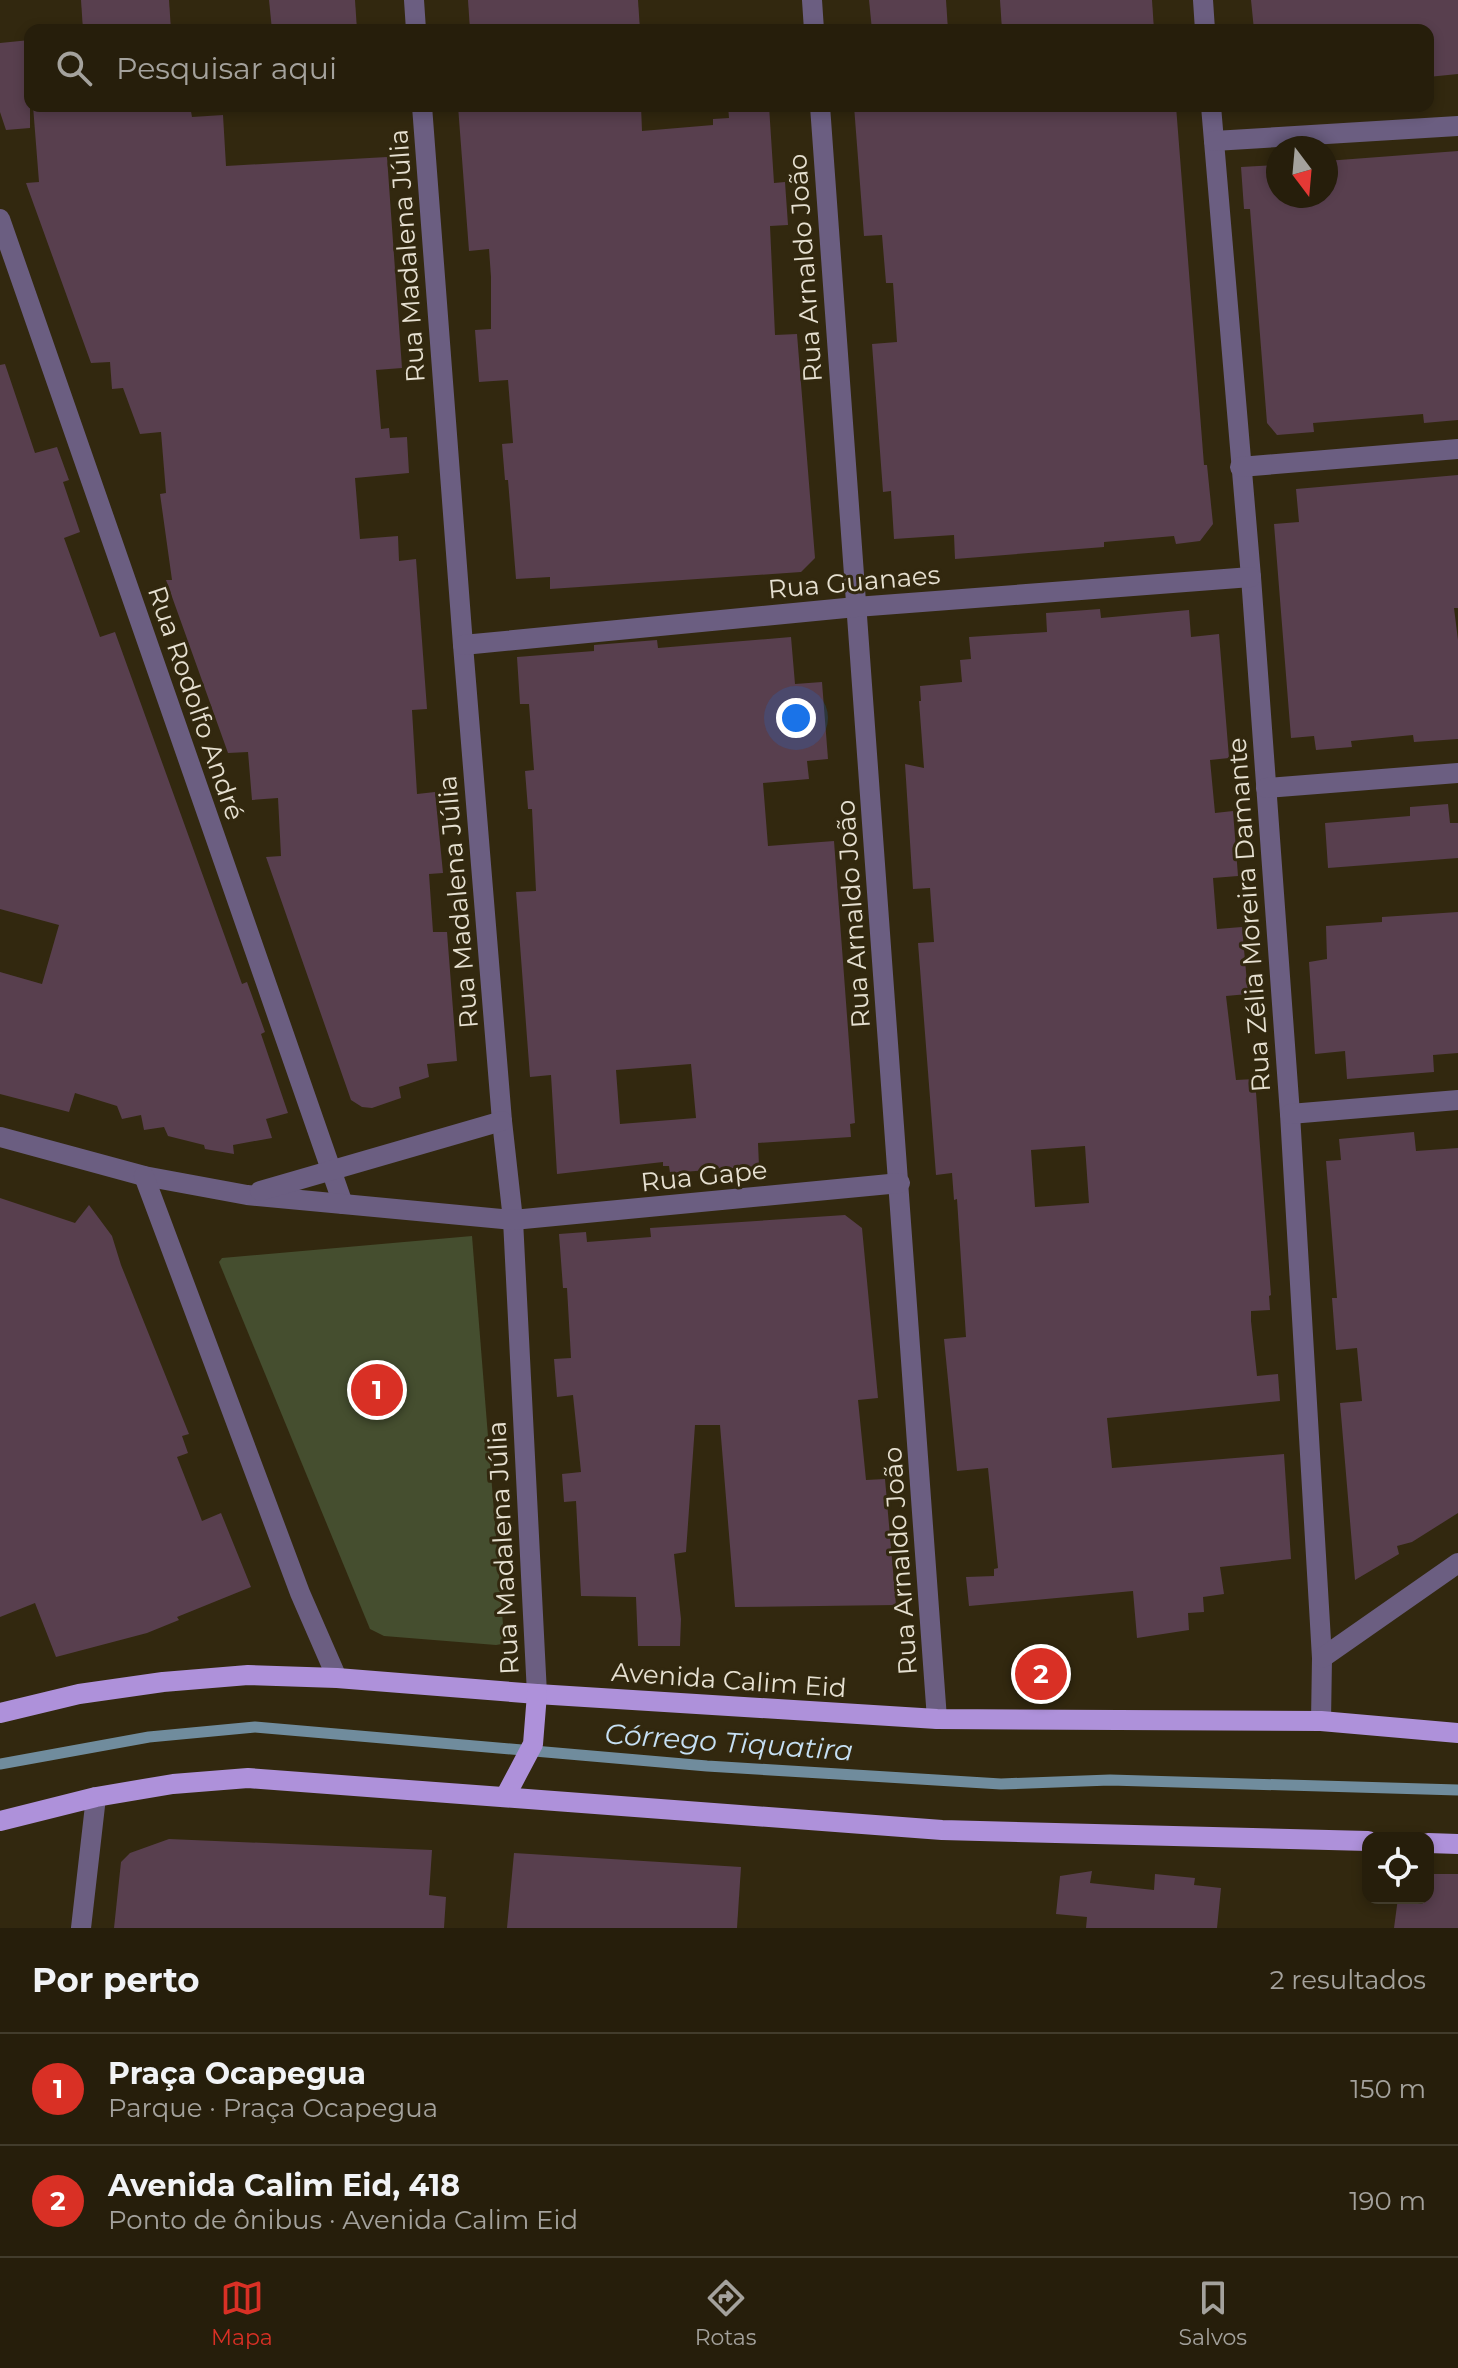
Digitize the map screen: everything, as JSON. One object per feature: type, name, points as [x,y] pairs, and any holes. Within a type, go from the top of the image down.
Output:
[{"type":"main road","name":"Avenida Calim Eid","points":[[0,1713],[79,1694],[163,1682],[248,1675],[337,1678],[937,1719],[1321,1721],[1458,1733]]},
{"type":"main road","points":[[505,1797],[533,1744],[537,1694]]},
{"type":"main road","points":[[0,1821],[96,1797],[173,1784],[248,1778],[942,1830],[1362,1841]]},
{"type":"main road","points":[[1434,1843],[1458,1844]]},
{"type":"street","points":[[414,0],[416,24]]},
{"type":"street","points":[[812,0],[814,24]]},
{"type":"street","points":[[1203,0],[1205,24]]},
{"type":"street","name":"Rua Madalena Júlia","points":[[422,112],[463,645],[513,1220],[537,1694]]},
{"type":"street","name":"Rua Arnaldo João","points":[[820,112],[937,1719]]},
{"type":"street","name":"Rua Zélia Moreira Damante","points":[[1212,112],[1251,577],[1290,1114],[1322,1658],[1321,1721]]},
{"type":"street","points":[[1214,141],[1458,126]]},
{"type":"street","name":"Rua Rodolfo André","points":[[0,219],[343,1204]]},
{"type":"street","points":[[1240,467],[1458,449]]},
{"type":"street","name":"Rua Guanaes","points":[[463,645],[856,607],[1251,577]]},
{"type":"street","points":[[1266,788],[1458,773]]},
{"type":"street","points":[[1290,1114],[1458,1100]]},
{"type":"street","points":[[247,1195],[502,1121]]},
{"type":"street","name":"Rua Gape","points":[[0,1137],[144,1176],[247,1195],[513,1220],[900,1183]]},
{"type":"street","points":[[144,1176],[300,1593],[337,1678]]},
{"type":"street","points":[[1322,1658],[1458,1563]]},
{"type":"street","points":[[81,1928],[96,1797]]},
{"type":"green space","points":[[472,1236],[504,1637],[502,1644],[496,1645],[384,1636],[370,1629],[219,1262],[222,1258]]},
{"type":"building","points":[[81,0],[169,0],[171,24],[83,24]]},
{"type":"building","points":[[269,0],[355,0],[357,24],[271,24]]},
{"type":"building","points":[[468,0],[638,0],[640,24],[470,24]]},
{"type":"building","points":[[869,0],[946,0],[948,24],[871,24]]},
{"type":"building","points":[[1000,0],[1152,0],[1154,24],[1002,24]]},
{"type":"building","points":[[1251,0],[1458,0],[1458,74],[1434,76],[1434,24],[1253,24]]},
{"type":"building","points":[[24,41],[24,112],[30,112],[30,128],[6,130],[0,112],[0,43]]},
{"type":"building","points":[[33,112],[191,112],[192,117],[223,115],[226,166],[387,157],[402,368],[376,370],[381,429],[389,428],[390,438],[407,437],[409,473],[355,478],[360,539],[398,536],[399,561],[416,559],[427,709],[412,710],[417,794],[435,792],[443,873],[429,874],[433,932],[447,932],[457,1061],[427,1064],[429,1077],[399,1087],[401,1098],[372,1108],[362,1107],[351,1100],[266,857],[281,856],[278,798],[252,800],[248,752],[228,753],[166,580],[172,580],[160,494],[166,493],[161,432],[140,434],[123,388],[112,389],[110,362],[91,363],[26,183],[39,182]]},
{"type":"building","points":[[458,112],[641,112],[642,131],[713,125],[713,119],[729,118],[728,112],[769,112],[774,183],[785,182],[788,225],[770,226],[775,335],[797,334],[815,558],[801,572],[550,589],[550,577],[516,579],[502,444],[513,443],[508,380],[479,382],[475,330],[491,329],[489,249],[469,251]]},
{"type":"building","points":[[854,112],[1176,112],[1204,465],[1207,465],[1213,524],[1200,541],[1176,544],[1174,536],[1104,542],[1104,547],[955,559],[954,535],[894,539],[891,491],[883,492],[872,344],[897,342],[893,283],[886,283],[882,235],[864,236]]},
{"type":"building","points":[[1458,151],[1458,420],[1424,423],[1423,414],[1313,423],[1314,432],[1277,435],[1267,423],[1250,209],[1244,209],[1241,167],[1266,166],[1266,208],[1338,208],[1338,160]]},
{"type":"building","points":[[5,364],[35,453],[57,447],[69,480],[63,482],[80,532],[64,538],[100,637],[115,632],[242,984],[247,982],[265,1032],[261,1034],[288,1113],[266,1119],[272,1138],[233,1145],[234,1154],[205,1149],[204,1145],[168,1136],[164,1127],[144,1130],[141,1115],[122,1119],[117,1106],[75,1093],[69,1112],[0,1094],[0,972],[42,984],[59,925],[0,909],[0,365]]},
{"type":"building","points":[[1458,475],[1458,608],[1454,608],[1458,640],[1458,739],[1414,742],[1413,735],[1351,741],[1352,747],[1316,750],[1314,736],[1291,738],[1274,524],[1299,522],[1296,489]]},
{"type":"building","points":[[1100,609],[1101,618],[1189,610],[1191,637],[1219,634],[1229,758],[1210,760],[1215,813],[1233,811],[1238,876],[1213,878],[1217,929],[1242,927],[1248,994],[1226,996],[1236,1080],[1255,1079],[1271,1295],[1270,1310],[1251,1311],[1251,1321],[1257,1376],[1278,1374],[1280,1401],[1107,1418],[1112,1468],[1284,1454],[1291,1559],[1220,1567],[1224,1594],[1203,1597],[1204,1612],[1188,1613],[1189,1630],[1137,1638],[1133,1591],[969,1606],[966,1577],[994,1576],[994,1569],[998,1568],[988,1468],[957,1471],[944,1339],[966,1337],[957,1199],[954,1200],[952,1173],[936,1175],[918,943],[934,942],[930,888],[913,889],[905,764],[924,768],[920,686],[962,682],[960,660],[971,659],[969,637],[1047,632],[1046,613]],"holes":[[[1085,1146],[1089,1203],[1035,1207],[1031,1150]]]},
{"type":"building","points":[[791,637],[795,684],[822,682],[828,759],[807,761],[809,779],[763,783],[768,846],[834,841],[855,1123],[850,1124],[851,1137],[758,1143],[759,1166],[670,1173],[669,1166],[663,1166],[663,1162],[557,1174],[551,1075],[530,1077],[516,892],[536,891],[532,809],[528,809],[525,771],[534,770],[529,704],[520,704],[517,657],[594,651],[594,645],[657,640],[658,648]],"holes":[[[691,1064],[696,1118],[620,1124],[616,1070]]]},
{"type":"building","points":[[1448,804],[1450,823],[1458,823],[1458,858],[1328,868],[1325,823],[1410,816],[1410,807]]},
{"type":"building","points":[[1458,912],[1458,1053],[1433,1055],[1434,1072],[1347,1079],[1345,1051],[1315,1054],[1309,962],[1327,959],[1326,926],[1382,922],[1382,917]]},
{"type":"building","points":[[1414,1132],[1416,1151],[1458,1148],[1458,1513],[1412,1542],[1397,1546],[1399,1554],[1355,1580],[1340,1403],[1362,1401],[1357,1348],[1336,1350],[1332,1298],[1337,1298],[1326,1161],[1341,1160],[1339,1139]]},
{"type":"building","points":[[0,1198],[75,1223],[89,1205],[112,1236],[189,1434],[182,1436],[188,1453],[177,1457],[202,1521],[221,1513],[251,1587],[177,1617],[179,1620],[147,1633],[56,1657],[35,1603],[0,1617]]},
{"type":"building","points":[[845,1215],[862,1228],[878,1398],[858,1400],[866,1480],[885,1479],[896,1605],[735,1607],[720,1425],[695,1425],[686,1552],[674,1554],[681,1619],[680,1646],[638,1646],[636,1597],[581,1596],[576,1501],[564,1502],[562,1474],[581,1472],[573,1395],[557,1397],[554,1359],[571,1358],[567,1288],[563,1288],[559,1234],[586,1232],[587,1242],[651,1237],[650,1228]]},
{"type":"building","points":[[169,1839],[432,1850],[429,1895],[446,1897],[444,1928],[114,1928],[121,1862],[130,1853]]},
{"type":"building","points":[[514,1853],[741,1867],[737,1928],[507,1928]]},
{"type":"building","points":[[1092,1871],[1090,1883],[1154,1890],[1155,1874],[1195,1878],[1194,1885],[1221,1888],[1217,1928],[1086,1928],[1087,1917],[1056,1914],[1060,1876]]},
{"type":"building","points":[[1434,1874],[1458,1874],[1458,1928],[1394,1928],[1397,1904],[1434,1904]]},
{"type":"waterway","name":"Córrego Tiquatira","points":[[0,1764],[149,1737],[255,1727],[707,1766],[1001,1784],[1110,1780],[1458,1790]]},
{"type":"place","name":"Praça Ocapegua","points":[[377,1390]]},
{"type":"place","name":"Avenida Calim Eid, 418","points":[[1041,1674]]}]
